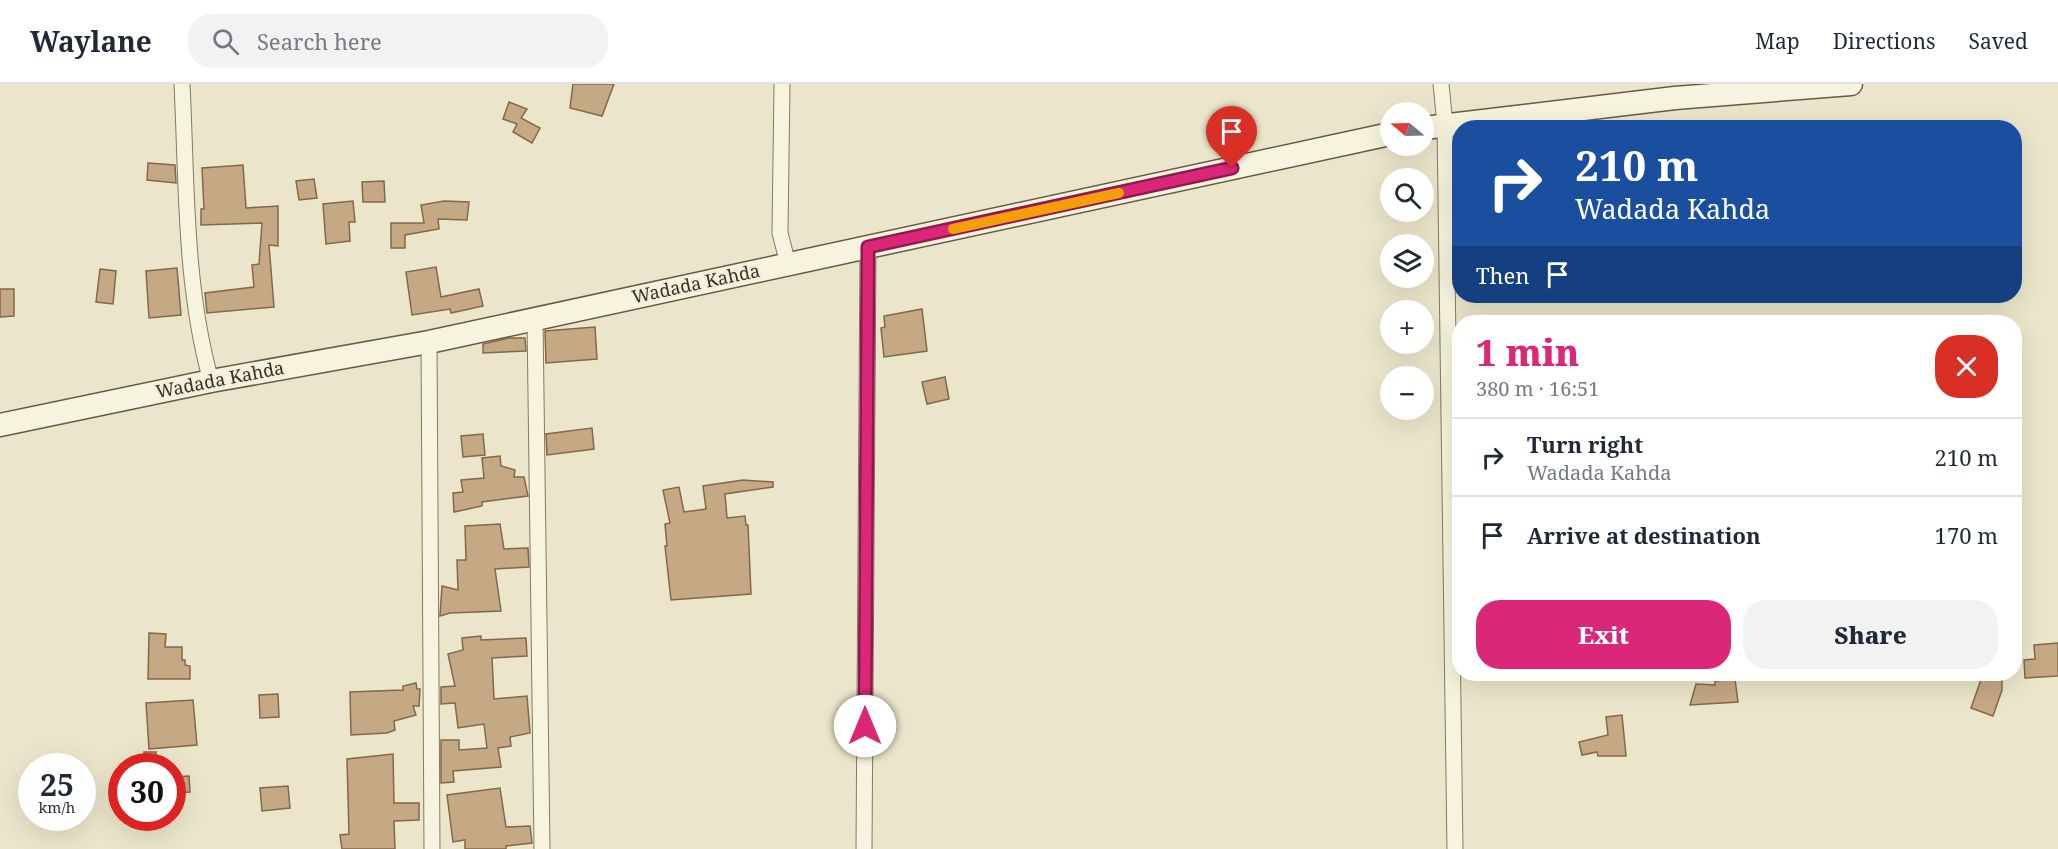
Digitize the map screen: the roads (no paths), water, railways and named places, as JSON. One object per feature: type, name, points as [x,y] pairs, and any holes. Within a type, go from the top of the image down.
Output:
[{"type":"main road","points":[[1481,120],[1675,91],[1851,84]]},
{"type":"main road","points":[[1434,127],[1452,124]]},
{"type":"main road","name":"Wadada Kahda","points":[[0,425],[211,381],[429,342],[1380,136]]},
{"type":"street","points":[[182,84],[192,286],[198,334],[211,381]]},
{"type":"street","points":[[782,84],[780,233],[789,264]]},
{"type":"street","points":[[1442,84],[1434,127],[1455,849]]},
{"type":"street","points":[[864,849],[868,247]]},
{"type":"street","points":[[535,319],[542,849]]},
{"type":"street","points":[[429,342],[432,849]]}]
